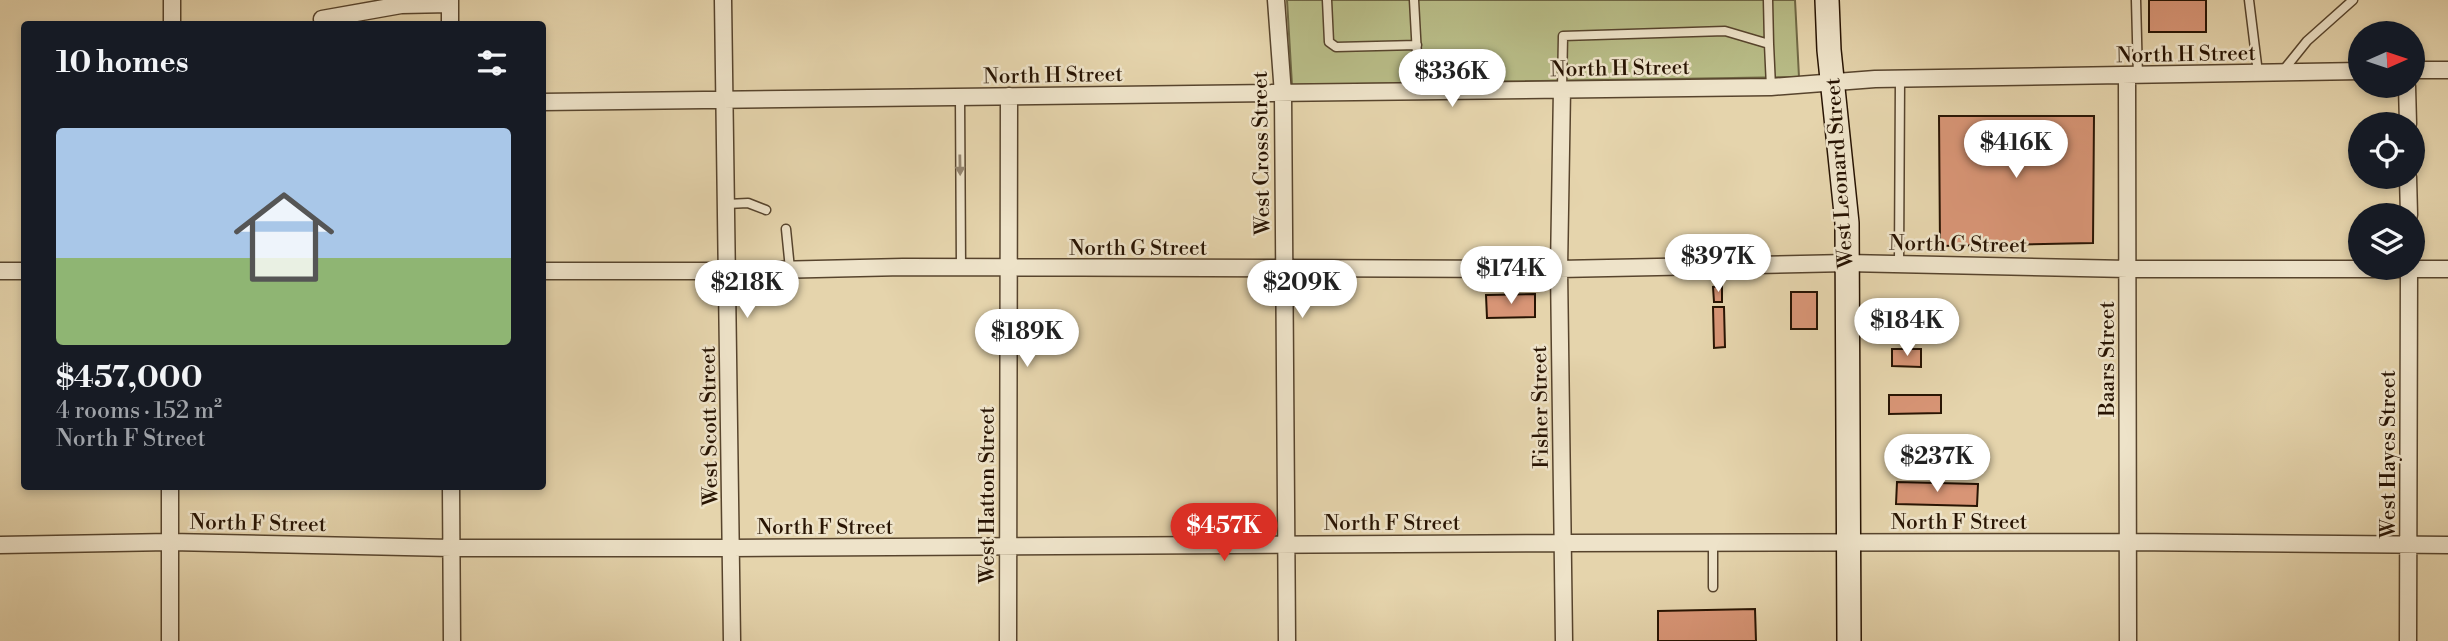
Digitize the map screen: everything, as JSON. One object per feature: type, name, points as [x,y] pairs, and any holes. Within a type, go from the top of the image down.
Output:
[{"type":"street","points":[[172,0],[172,21]]},
{"type":"street","name":"West Scott Street","points":[[723,0],[732,641]]},
{"type":"street","name":"West Cross Street","points":[[1276,0],[1283,94],[1287,641]]},
{"type":"street","name":"West Leonard Street","points":[[1827,0],[1844,189],[1847,263],[1849,641]]},
{"type":"street","points":[[321,19],[401,5],[450,2],[450,21]]},
{"type":"street","points":[[2426,70],[2448,70]]},
{"type":"street","name":"North H Street","points":[[546,102],[1771,87],[1900,79],[2348,72]]},
{"type":"street","name":"Baars Street","points":[[2128,641],[2128,269],[2133,77]]},
{"type":"street","name":"Fisher Street","points":[[1562,89],[1559,269],[1564,641]]},
{"type":"street","name":"West Hatton Street","points":[[1008,641],[1009,96]]},
{"type":"street","name":"North G Street","points":[[546,271],[961,268],[1559,269],[1847,263],[2128,269],[2348,269]]},
{"type":"street","name":"North G Street","points":[[2425,269],[2448,269]]},
{"type":"street","points":[[0,271],[21,271]]},
{"type":"street","name":"West Hayes Street","points":[[2408,641],[2409,280]]},
{"type":"street","points":[[170,490],[170,641]]},
{"type":"street","points":[[451,490],[452,641]]},
{"type":"street","name":"North F Street","points":[[0,545],[170,542],[451,548],[731,548],[2128,542],[2448,545]]},
{"type":"lane","points":[[1327,0],[1329,42],[1336,47],[1417,45]]},
{"type":"lane","points":[[1414,0],[1419,91]]},
{"type":"lane","points":[[1768,0],[1771,87]]},
{"type":"lane","points":[[2133,77],[2136,0]]},
{"type":"lane","points":[[2249,0],[2258,74]]},
{"type":"lane","points":[[2281,73],[2307,41],[2353,0]]},
{"type":"lane","points":[[1562,89],[1563,36],[1725,32],[1769,44]]},
{"type":"lane","points":[[1899,264],[1900,79]]},
{"type":"lane","points":[[960,97],[961,268]]},
{"type":"lane","points":[[727,204],[748,203],[766,210]]},
{"type":"lane","points":[[786,229],[790,269]]},
{"type":"lane","points":[[1713,543],[1713,587]]},
{"type":"green space","points":[[1287,0],[1795,0],[1799,77],[1292,85]]},
{"type":"building","points":[[2149,0],[2206,0],[2206,32],[2149,32]]},
{"type":"building","points":[[1939,116],[2094,116],[2093,243],[1940,246]]},
{"type":"building","points":[[1722,286],[1722,302],[1714,302],[1713,287]]},
{"type":"building","points":[[1791,292],[1817,292],[1817,329],[1791,329]]},
{"type":"building","points":[[1535,294],[1535,317],[1487,318],[1486,295]]},
{"type":"building","points":[[1713,307],[1724,307],[1725,347],[1714,348]]},
{"type":"building","points":[[1892,349],[1921,349],[1921,367],[1892,366]]},
{"type":"building","points":[[1889,395],[1941,395],[1941,413],[1889,414]]},
{"type":"building","points":[[1897,482],[1978,484],[1977,506],[1896,504]]},
{"type":"building","points":[[1755,609],[1756,641],[1658,641],[1658,611]]}]
